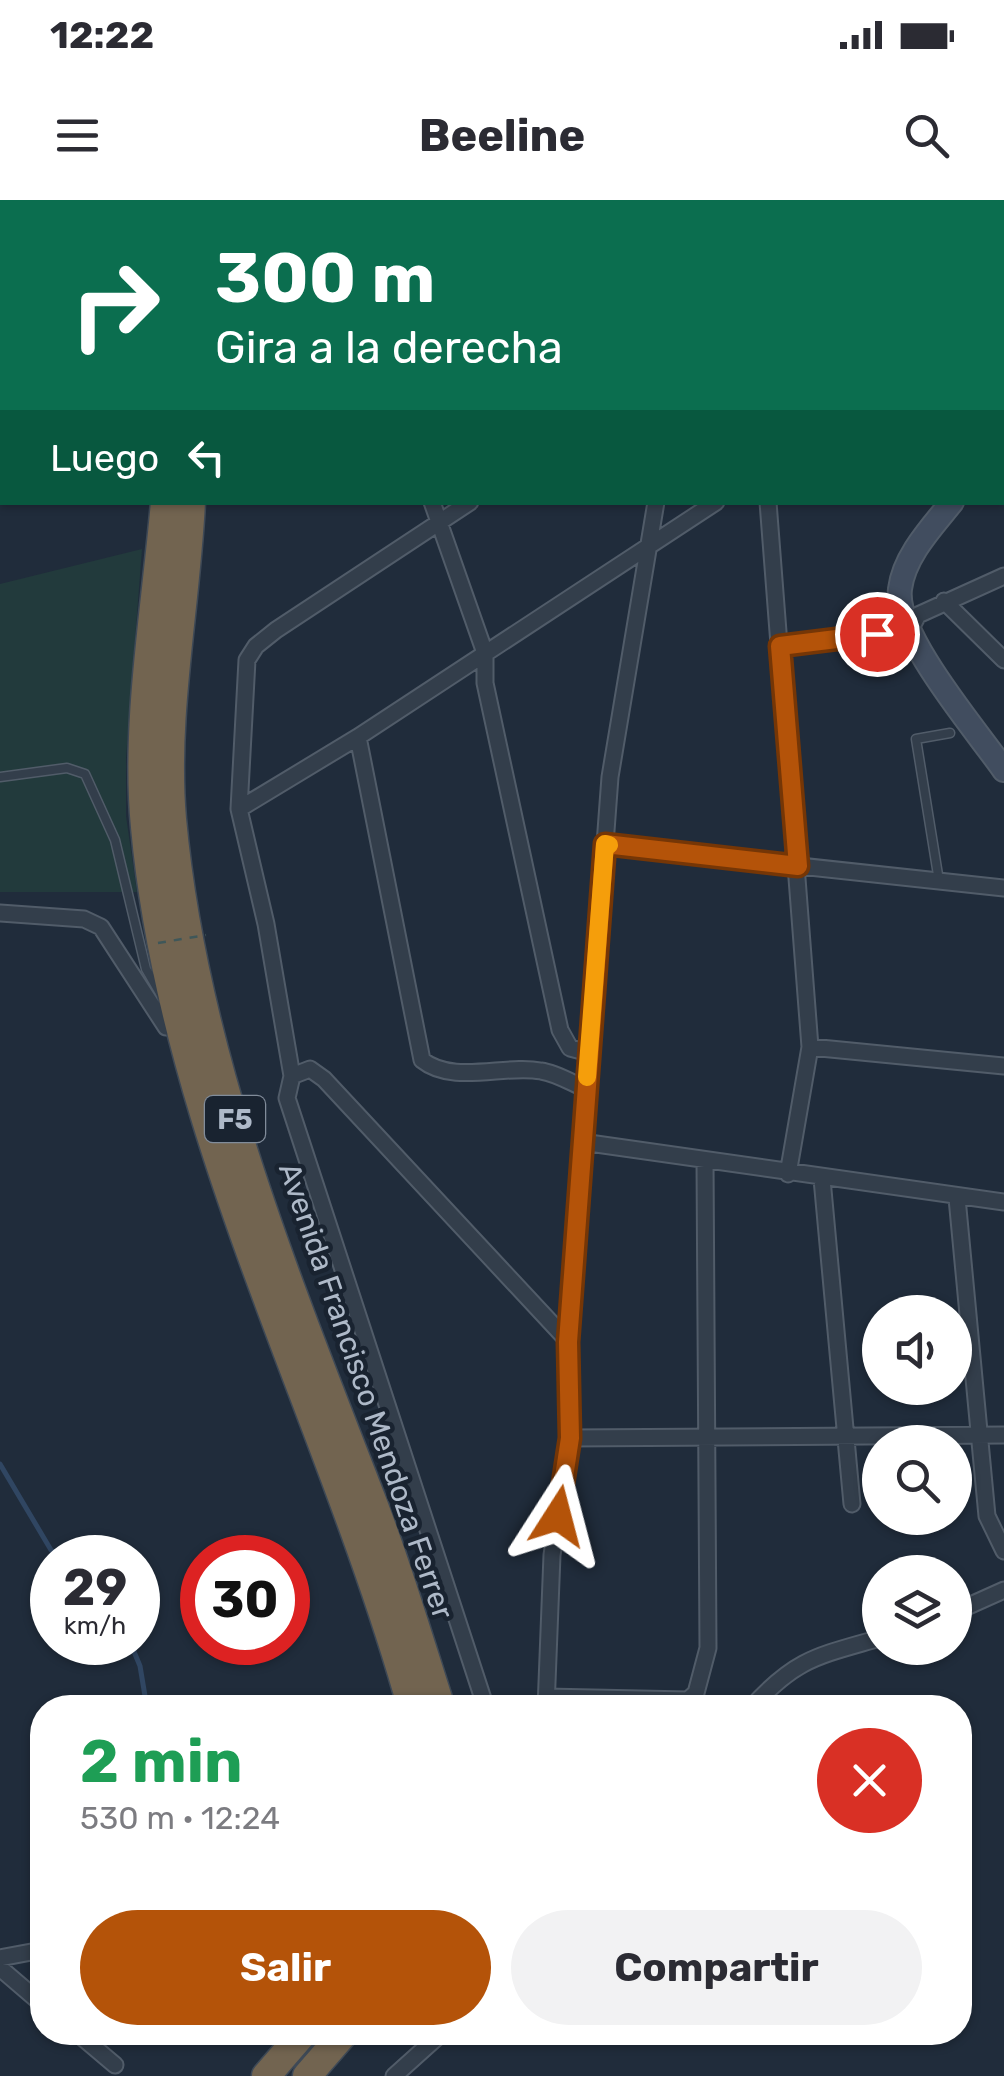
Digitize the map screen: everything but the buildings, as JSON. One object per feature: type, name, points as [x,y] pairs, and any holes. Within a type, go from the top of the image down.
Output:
[{"type":"highway","name":"Avenida Francisco Mendoza Ferrer","points":[[165,505],[144,744],[144,823],[188,1016],[293,1373],[435,1695]]},
{"type":"highway","name":"Avenida Francisco Mendoza Ferrer","points":[[188,1016],[172,816],[173,712],[191,505]]},
{"type":"highway","name":"Avenida Francisco Mendoza Ferrer","points":[[393,1599],[410,1695]]},
{"type":"highway","points":[[266,2076],[285,2045]]},
{"type":"highway","points":[[307,2076],[334,2045]]},
{"type":"street","points":[[433,505],[485,653],[486,683],[560,1030],[570,1048],[589,1053]]},
{"type":"street","points":[[466,505],[256,646],[247,660],[239,809],[266,924],[292,1076],[288,1098],[482,1695]]},
{"type":"street","points":[[546,1695],[552,1555],[570,1438],[568,1342],[610,777],[656,505]]},
{"type":"street","points":[[239,809],[358,737],[712,505]]},
{"type":"street","points":[[768,505],[810,1046],[788,1174]]},
{"type":"street","points":[[950,505],[915,550],[900,590],[914,622],[1004,770]]},
{"type":"street","points":[[968,505],[927,557],[913,592],[914,622],[1004,747]]},
{"type":"street","points":[[780,646],[914,622],[944,601],[1004,576]]},
{"type":"street","points":[[944,601],[1004,660]]},
{"type":"street","points":[[358,737],[422,1060],[433,1069],[450,1071],[542,1070],[586,1089]]},
{"type":"street","points":[[605,844],[1004,888]]},
{"type":"street","points":[[0,914],[84,919],[102,927],[166,1027],[188,1016]]},
{"type":"street","points":[[810,1046],[1004,1066]]},
{"type":"street","points":[[292,1076],[310,1068],[324,1079],[568,1342]]},
{"type":"street","points":[[582,1142],[1004,1202]]},
{"type":"street","points":[[694,1695],[708,1648],[705,1161]]},
{"type":"street","points":[[822,1179],[849,1438],[852,1504]]},
{"type":"street","points":[[958,1198],[987,1516],[1004,1550]]},
{"type":"street","points":[[570,1438],[1004,1435]]},
{"type":"street","points":[[972,1604],[1004,1590]]},
{"type":"street","points":[[763,1695],[784,1673],[805,1659],[862,1643]]},
{"type":"street","points":[[0,1958],[30,1952]]},
{"type":"street","points":[[0,1968],[30,1994]]},
{"type":"street","points":[[91,2045],[115,2066]]},
{"type":"street","points":[[394,2076],[429,2045]]},
{"type":"lane","points":[[939,881],[916,739],[950,732]]},
{"type":"lane","points":[[0,778],[67,768],[85,774],[115,840],[146,969],[160,995],[188,1016]]},
{"type":"path","points":[[158,943],[206,935]]},
{"type":"green space","points":[[142,549],[126,758],[126,816],[137,892],[0,892],[0,584]]},
{"type":"waterway","points":[[0,1464],[42,1535]]},
{"type":"waterway","points":[[140,1665],[145,1695]]},
{"type":"slow traffic","points":[[587,1077],[605,844],[609,845]]},
{"type":"route","points":[[558,1516],[570,1438],[568,1342],[605,844],[798,866],[780,646],[877,634]]}]
